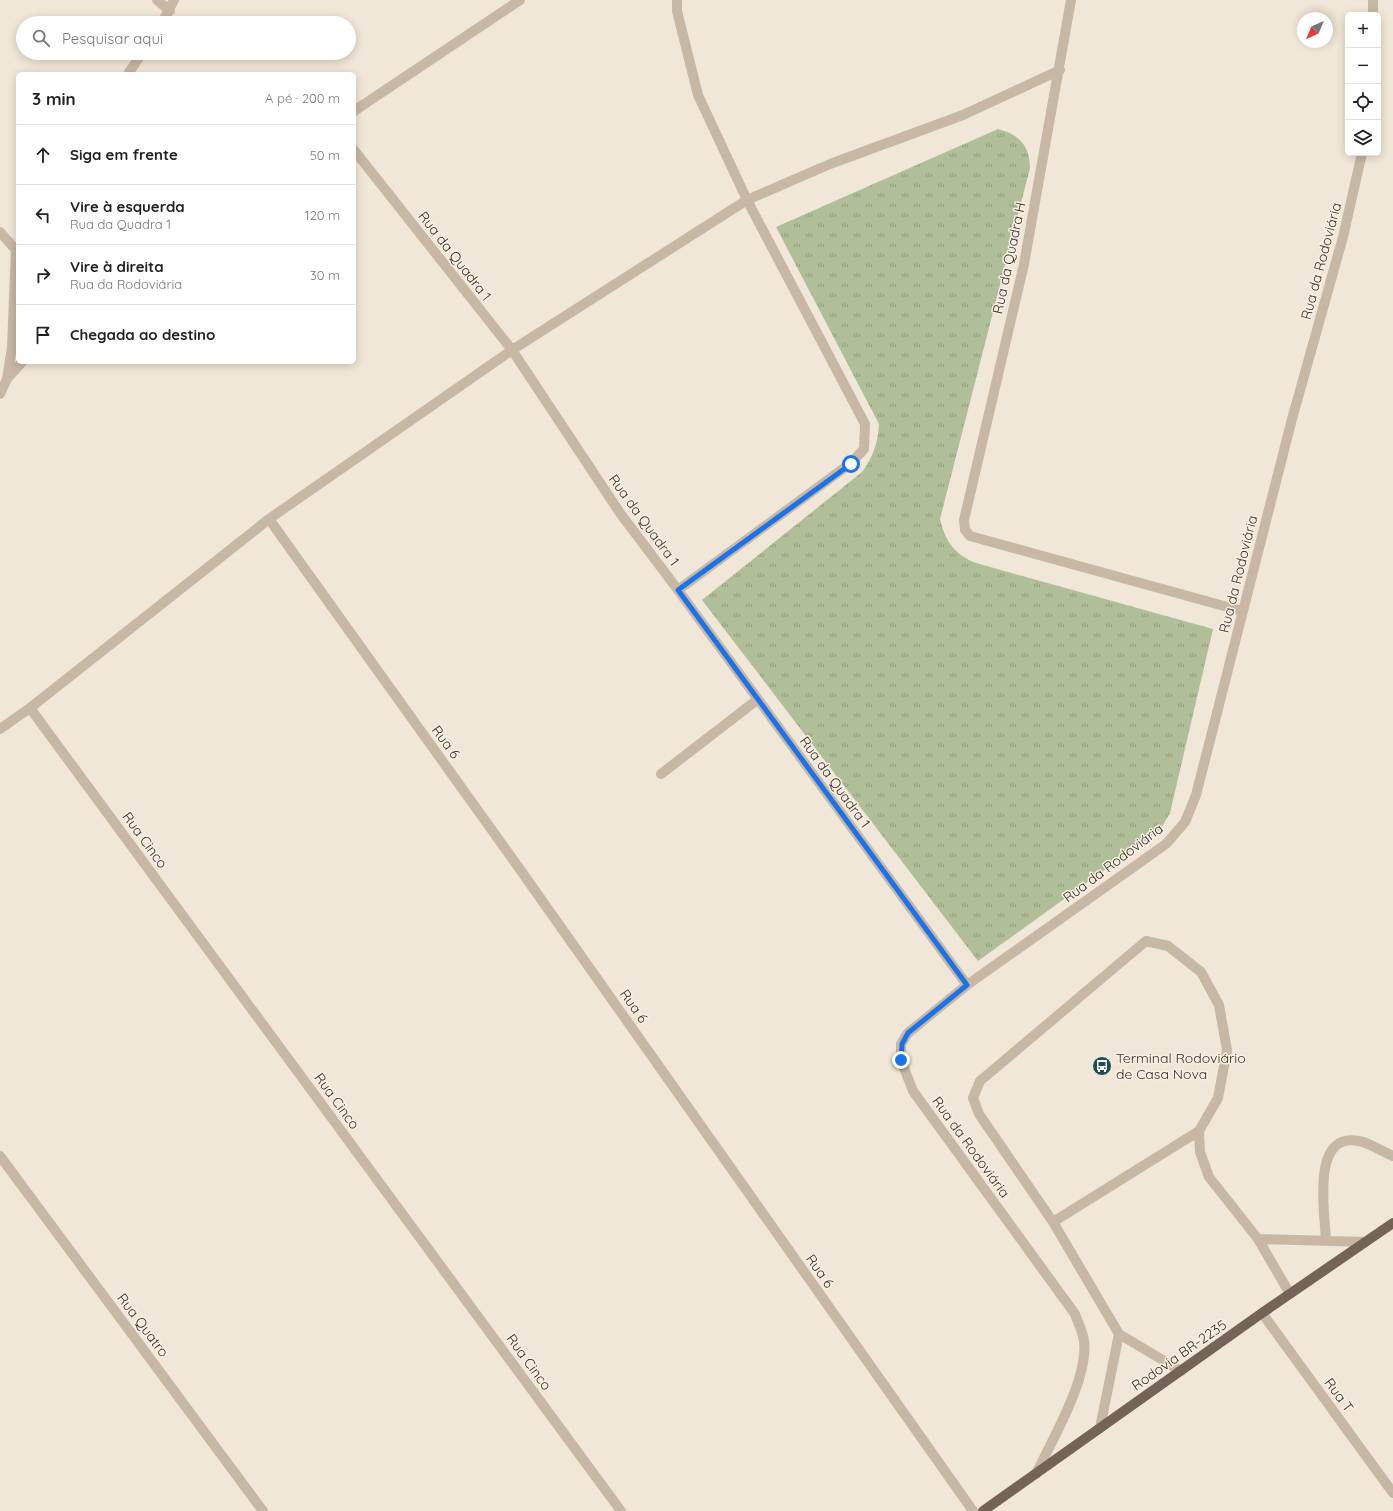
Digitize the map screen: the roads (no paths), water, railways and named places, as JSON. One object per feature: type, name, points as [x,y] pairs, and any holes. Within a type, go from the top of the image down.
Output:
[{"type":"main road","name":"Rodovia BR-2235","points":[[983,1511],[1262,1313],[1393,1223]]},
{"type":"street","points":[[157,0],[170,12]]},
{"type":"street","points":[[167,16],[174,0]]},
{"type":"street","points":[[356,110],[520,0]]},
{"type":"street","points":[[677,0],[677,11],[698,95],[748,200],[865,424],[864,449],[851,464],[678,590]]},
{"type":"street","name":"Rua da Quadra H","points":[[1071,0],[1060,70],[1024,264],[964,520],[965,530],[970,536],[1242,611]]},
{"type":"street","points":[[1373,0],[1373,12]]},
{"type":"street","points":[[129,72],[137,60]]},
{"type":"street","points":[[0,729],[30,708],[269,519],[512,350],[748,200],[830,164],[963,116],[1060,70]]},
{"type":"street","name":"Rua da Quadra 1","points":[[356,153],[512,350],[620,513],[967,985]]},
{"type":"street","name":"Rua da Rodoviária","points":[[1036,1474],[1076,1392],[1082,1368],[1084,1341],[1075,1314],[913,1091],[901,1060],[902,1044],[908,1033],[967,985],[1166,844],[1185,822],[1196,795],[1290,426],[1343,238],[1361,156]]},
{"type":"street","points":[[0,232],[16,248]]},
{"type":"street","points":[[0,394],[7,379],[12,347],[16,269]]},
{"type":"street","points":[[7,379],[20,364]]},
{"type":"street","name":"Rua 6","points":[[269,519],[519,868],[973,1511]]},
{"type":"street","points":[[660,774],[757,700]]},
{"type":"street","name":"Rua Cinco","points":[[30,708],[621,1511]]},
{"type":"street","points":[[1053,1222],[1199,1131],[1218,1098],[1227,1050],[1219,1005],[1201,972],[1168,946],[1146,941],[980,1081],[973,1098],[979,1114],[1053,1222],[1120,1334],[1181,1371]]},
{"type":"street","points":[[1199,1131],[1200,1152],[1209,1177],[1258,1239],[1290,1294]]},
{"type":"street","points":[[1326,1241],[1322,1178],[1326,1160],[1336,1146],[1345,1140],[1360,1141],[1393,1156]]},
{"type":"street","name":"Rua Quatro","points":[[0,1156],[263,1511]]},
{"type":"street","points":[[1258,1239],[1365,1242]]},
{"type":"street","name":"Rua T","points":[[1262,1313],[1393,1493]]},
{"type":"street","points":[[1100,1428],[1120,1334]]},
{"type":"place","name":"Terminal Rodoviário de Casa Nova","points":[[1102,1066]]}]
